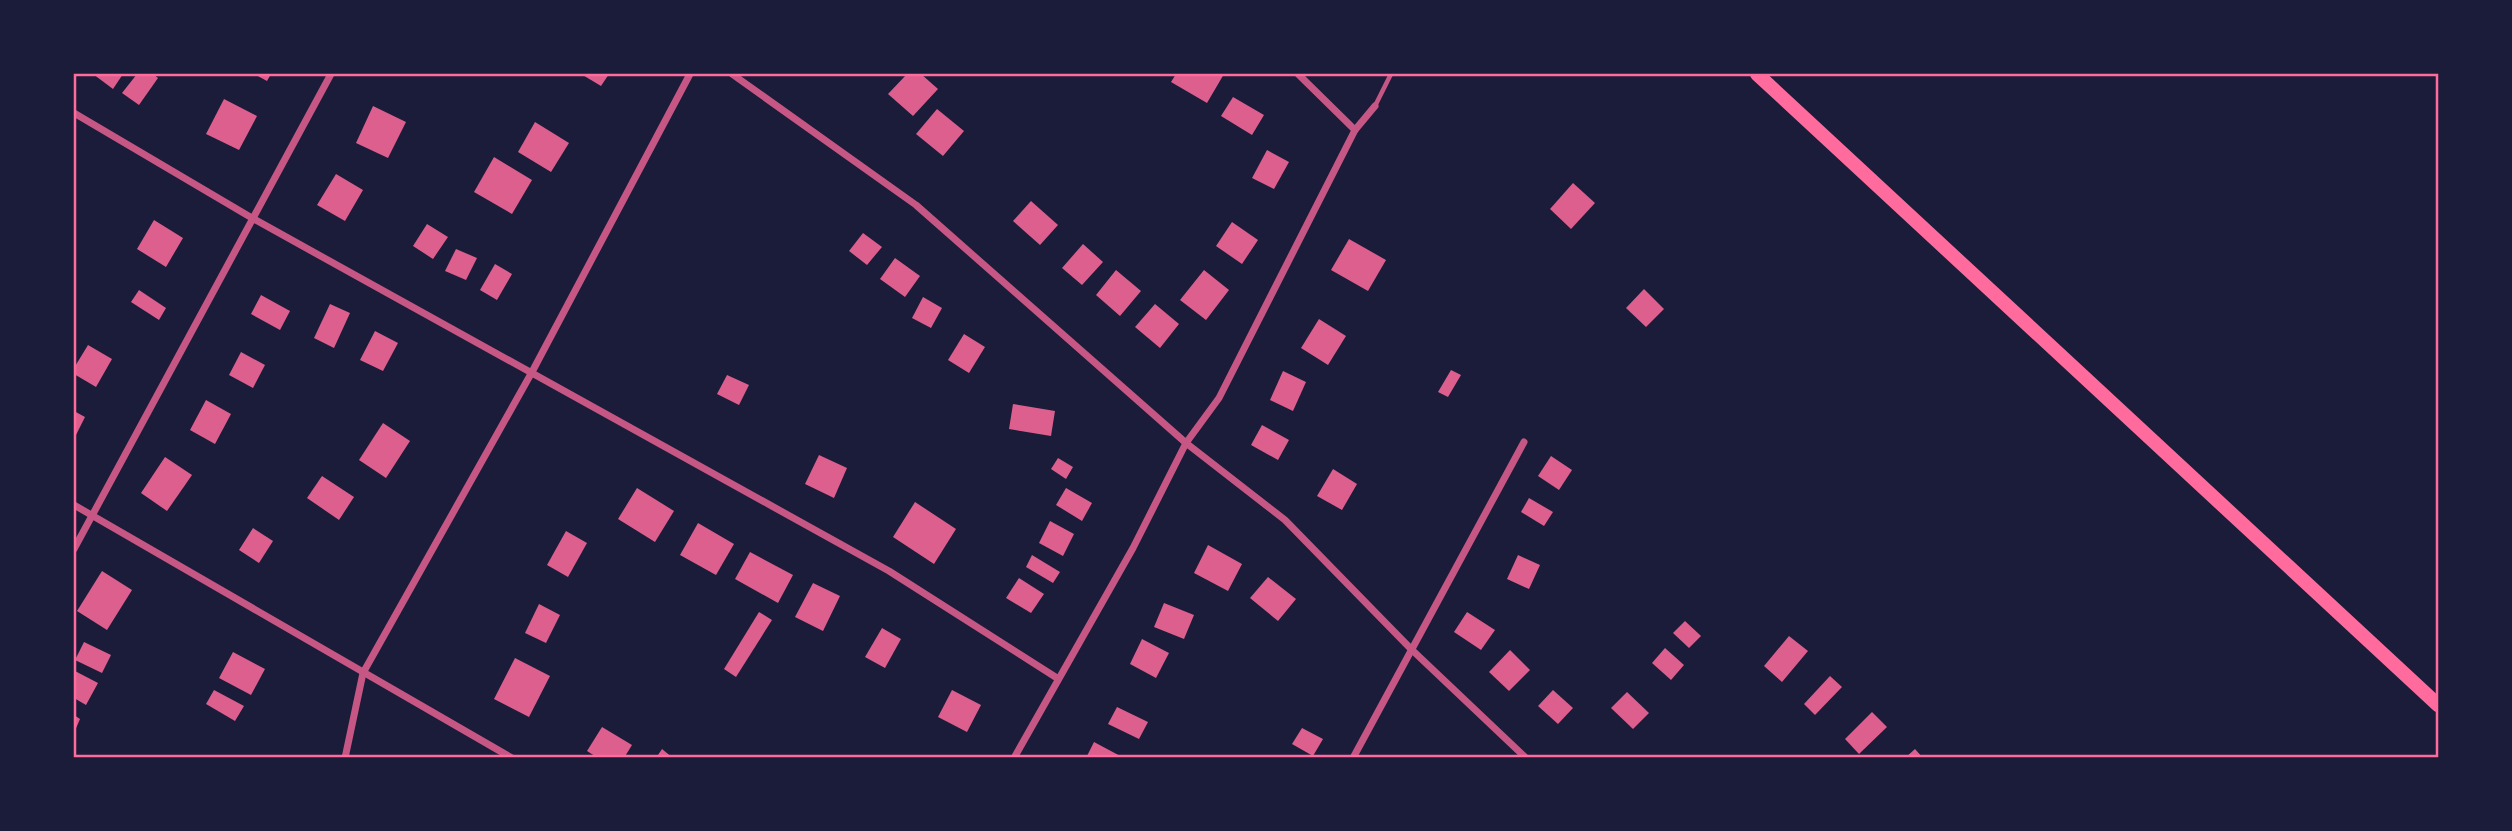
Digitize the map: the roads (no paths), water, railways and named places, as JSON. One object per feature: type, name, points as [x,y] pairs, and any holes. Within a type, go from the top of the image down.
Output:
[{"type":"highway","points":[[1757,74],[2438,705]]},
{"type":"street","points":[[74,549],[331,74]]},
{"type":"street","points":[[345,758],[363,673],[532,372],[691,74]]},
{"type":"street","points":[[733,74],[915,205],[1186,443],[1285,520],[1411,649],[1526,758]]},
{"type":"street","points":[[1298,74],[1355,130]]},
{"type":"street","points":[[1014,758],[1133,548],[1186,443],[1219,398],[1355,130],[1375,106]]},
{"type":"street","points":[[74,113],[252,218],[889,572],[1057,678]]},
{"type":"street","points":[[1353,758],[1524,442]]},
{"type":"street","points":[[74,505],[512,758]]},
{"type":"lane","points":[[1375,106],[1391,74]]}]
